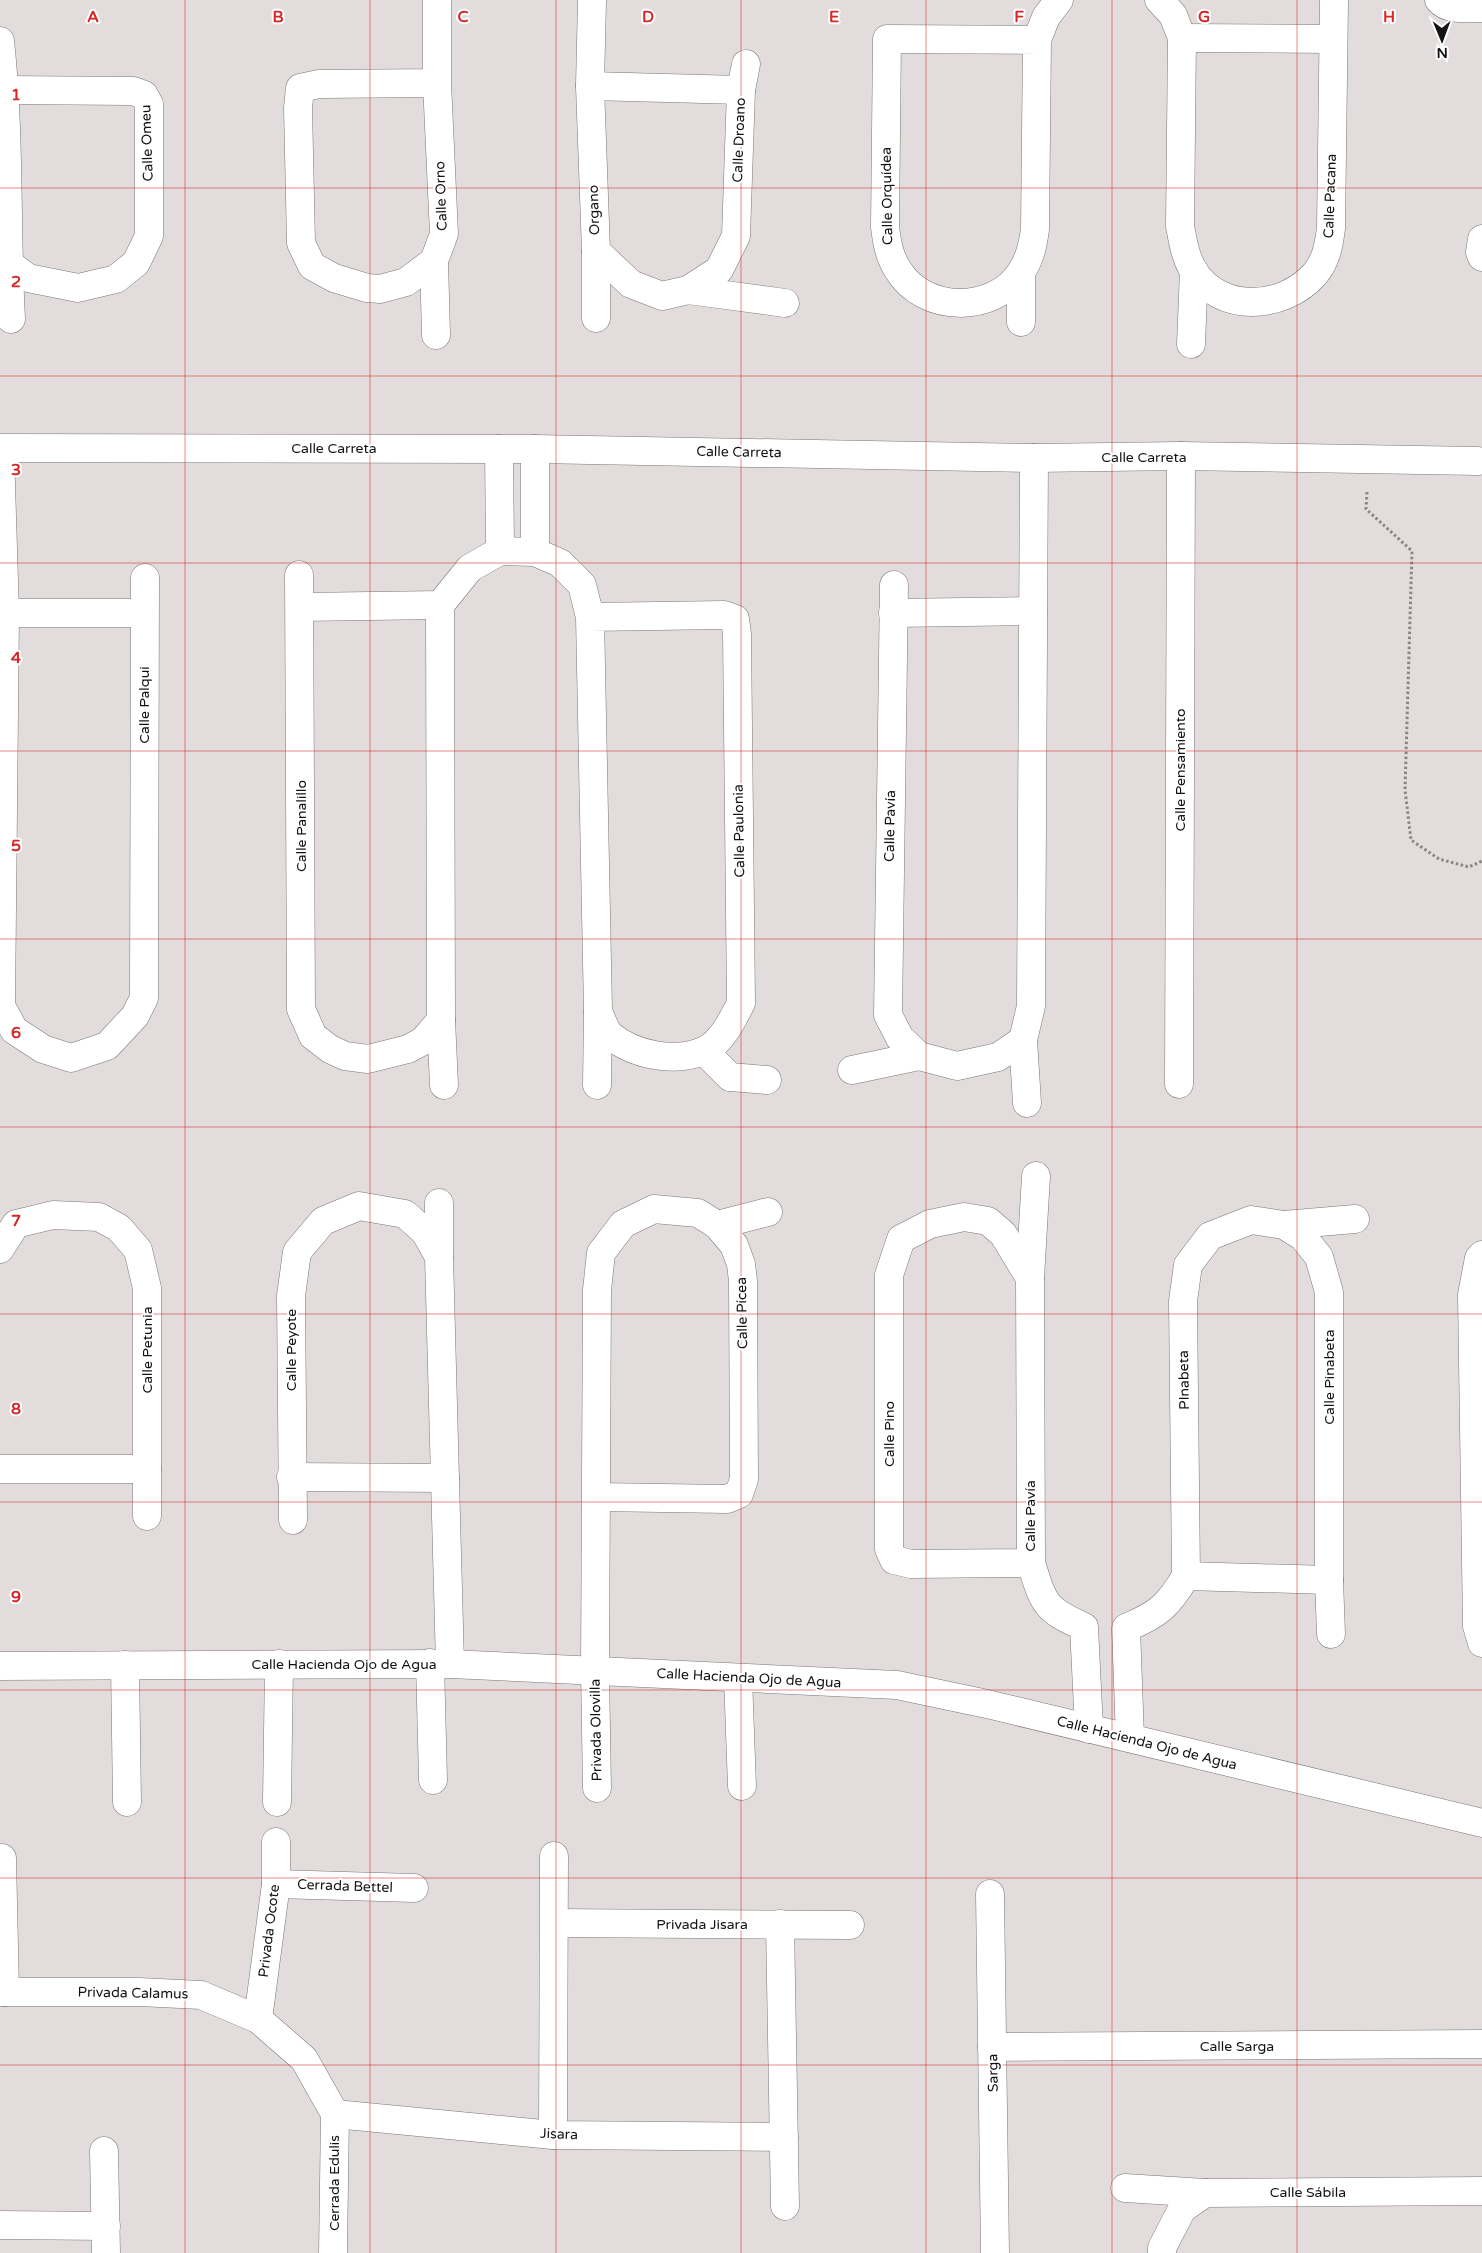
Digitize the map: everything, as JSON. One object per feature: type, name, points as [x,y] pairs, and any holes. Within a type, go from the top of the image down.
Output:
[{"type":"street","name":"Calle Orno","points":[[434,261],[444,234],[437,83],[437,0]]},
{"type":"street","points":[[590,86],[592,0]]},
{"type":"street","name":"Calle Orquídea","points":[[1037,40],[886,39],[885,227],[888,250],[898,272],[915,289],[936,300],[959,304],[983,300],[1004,290],[1021,273],[1032,252],[1035,229],[1037,40],[1046,17],[1060,0]]},
{"type":"street","name":"Calle Pacana","points":[[1159,0],[1172,15],[1182,38],[1180,226],[1184,250],[1194,271],[1210,288],[1231,299],[1255,303],[1278,300],[1300,289],[1316,273],[1328,252],[1331,228],[1332,39],[1334,2]]},
{"type":"street","points":[[1439,0],[1441,3],[1456,8],[1482,8]]},
{"type":"street","points":[[1182,38],[1332,39]]},
{"type":"street","points":[[0,41],[5,90],[8,263],[11,318]]},
{"type":"street","name":"Calle Droano","points":[[590,86],[744,77],[736,236],[719,270],[675,293]]},
{"type":"street","points":[[434,261],[406,282],[380,289],[367,288],[334,278],[312,266],[301,243],[298,108],[300,88],[319,84],[437,83]]},
{"type":"street","name":"Organo","points":[[590,86],[596,251],[631,284],[675,293],[785,303]]},
{"type":"street","name":"Calle Omeu","points":[[5,90],[133,91],[144,95],[149,104],[149,236],[136,263],[116,278],[78,288],[28,278],[8,263]]},
{"type":"street","points":[[1482,239],[1480,252],[1482,257]]},
{"type":"street","points":[[596,251],[596,318]]},
{"type":"street","points":[[434,261],[436,335]]},
{"type":"street","points":[[1191,344],[1194,271]]},
{"type":"street","points":[[1021,273],[1021,322]]},
{"type":"street","name":"Calle Carreta","points":[[0,448],[535,448],[1034,458],[1181,456],[1478,461]]},
{"type":"street","points":[[499,448],[517,551]]},
{"type":"street","points":[[517,551],[535,448]]},
{"type":"street","points":[[0,452],[5,613],[144,613]]},
{"type":"street","name":"Calle Pensamiento","points":[[1179,1084],[1181,456]]},
{"type":"street","points":[[1027,1103],[1023,1040],[1031,1006],[1034,458]]},
{"type":"street","points":[[444,1085],[441,1020],[440,605],[470,568],[517,551],[560,563],[582,585],[590,617],[598,1011],[597,1085]]},
{"type":"street","name":"Calle Panalillo","points":[[299,575],[301,1009],[313,1036],[330,1049],[346,1056],[368,1058],[408,1049],[423,1041],[441,1020]]},
{"type":"street","name":"Calle Palqui","points":[[5,613],[1,1006],[14,1030],[43,1049],[71,1058],[107,1046],[135,1016],[144,998],[145,578]]},
{"type":"street","name":"Calle Pavía","points":[[894,584],[888,1015],[900,1038],[920,1056],[957,1066],[998,1057],[1023,1040]]},
{"type":"street","points":[[300,607],[440,605]]},
{"type":"street","points":[[893,613],[1033,611]]},
{"type":"street","name":"Calle Paulonia","points":[[590,617],[724,614],[735,619],[737,634],[741,1003],[732,1021],[704,1051]]},
{"type":"street","points":[[598,1011],[609,1035],[630,1047],[664,1056],[677,1057],[704,1051],[730,1077],[767,1080]]},
{"type":"street","points":[[852,1070],[920,1056]]},
{"type":"street","name":"Calle Pavía","points":[[1036,1176],[1030,1278],[1031,1564],[1042,1600],[1061,1616],[1084,1627],[1089,1729]]},
{"type":"street","name":"Calle Peyote","points":[[433,1780],[440,1663],[445,1478],[439,1203]]},
{"type":"street","name":"Calle Peyote","points":[[293,1520],[291,1477],[291,1296],[297,1252],[323,1221],[359,1206],[406,1214],[425,1232],[439,1257]]},
{"type":"street","name":"Calle Pícea","points":[[595,1672],[597,1290],[601,1253],[623,1224],[654,1209],[698,1213],[717,1225],[734,1246],[741,1264],[743,1281],[744,1479],[740,1494],[727,1499],[597,1497]]},
{"type":"street","points":[[717,1225],[768,1212]]},
{"type":"street","name":"Calle Petunia","points":[[0,1249],[16,1224],[53,1215],[99,1216],[119,1228],[138,1250],[147,1288],[147,1516]]},
{"type":"street","name":"Calle Pino","points":[[1030,1278],[1003,1234],[988,1221],[964,1217],[930,1224],[901,1240],[889,1275],[889,1549],[894,1560],[911,1564],[1031,1564]]},
{"type":"street","points":[[1284,1225],[1355,1219]]},
{"type":"street","name":"Calle Pinabeta","points":[[1251,1220],[1284,1225],[1303,1237],[1319,1257],[1329,1292],[1329,1580],[1331,1634]]},
{"type":"street","name":"PInabeta","points":[[1186,1576],[1183,1301],[1188,1265],[1210,1236],[1251,1220]]},
{"type":"street","points":[[1482,1254],[1472,1295],[1477,1626],[1482,1643]]},
{"type":"street","points":[[0,1469],[148,1469]]},
{"type":"street","points":[[291,1477],[445,1478]]},
{"type":"street","points":[[1130,1738],[1126,1628],[1152,1617],[1172,1599],[1186,1576],[1329,1580]]},
{"type":"street","name":"Calle Hacienda Ojo de Agua","points":[[0,1666],[440,1663],[595,1672],[896,1685],[1130,1738],[1482,1823]]},
{"type":"street","points":[[277,1802],[279,1664]]},
{"type":"street","points":[[125,1666],[127,1802]]},
{"type":"street","name":"Privada Olovilla","points":[[595,1672],[597,1788]]},
{"type":"street","points":[[738,1678],[742,1786]]},
{"type":"street","name":"Privada Ocote","points":[[258,2019],[276,1884],[276,1842]]},
{"type":"street","points":[[553,2134],[554,1856]]},
{"type":"street","points":[[2,1858],[2,1992]]},
{"type":"street","name":"Cerrada Bettel","points":[[276,1884],[414,1888]]},
{"type":"street","name":"Sarga","points":[[990,1894],[995,2253]]},
{"type":"street","name":"Privada Jisara","points":[[555,1923],[850,1925]]},
{"type":"street","points":[[780,1924],[785,2206]]},
{"type":"street","name":"Privada Calamus","points":[[2,1992],[139,1992],[201,1995],[258,2019],[304,2060],[335,2114]]},
{"type":"street","name":"Calle Sarga","points":[[992,2047],[1482,2044]]},
{"type":"street","name":"Jisara","points":[[335,2114],[553,2134],[784,2137]]},
{"type":"street","name":"Cerrada Edulis","points":[[334,2253],[335,2114]]},
{"type":"street","points":[[104,2151],[106,2253]]},
{"type":"street","name":"Calle Sábila","points":[[1124,2188],[1205,2193],[1482,2191]]},
{"type":"street","points":[[1162,2250],[1182,2209],[1205,2193]]},
{"type":"street","points":[[0,2225],[106,2226]]},
{"type":"path","points":[[1367,459],[1366,509],[1412,551],[1405,790],[1411,840],[1439,859],[1468,867],[1482,861]]}]
